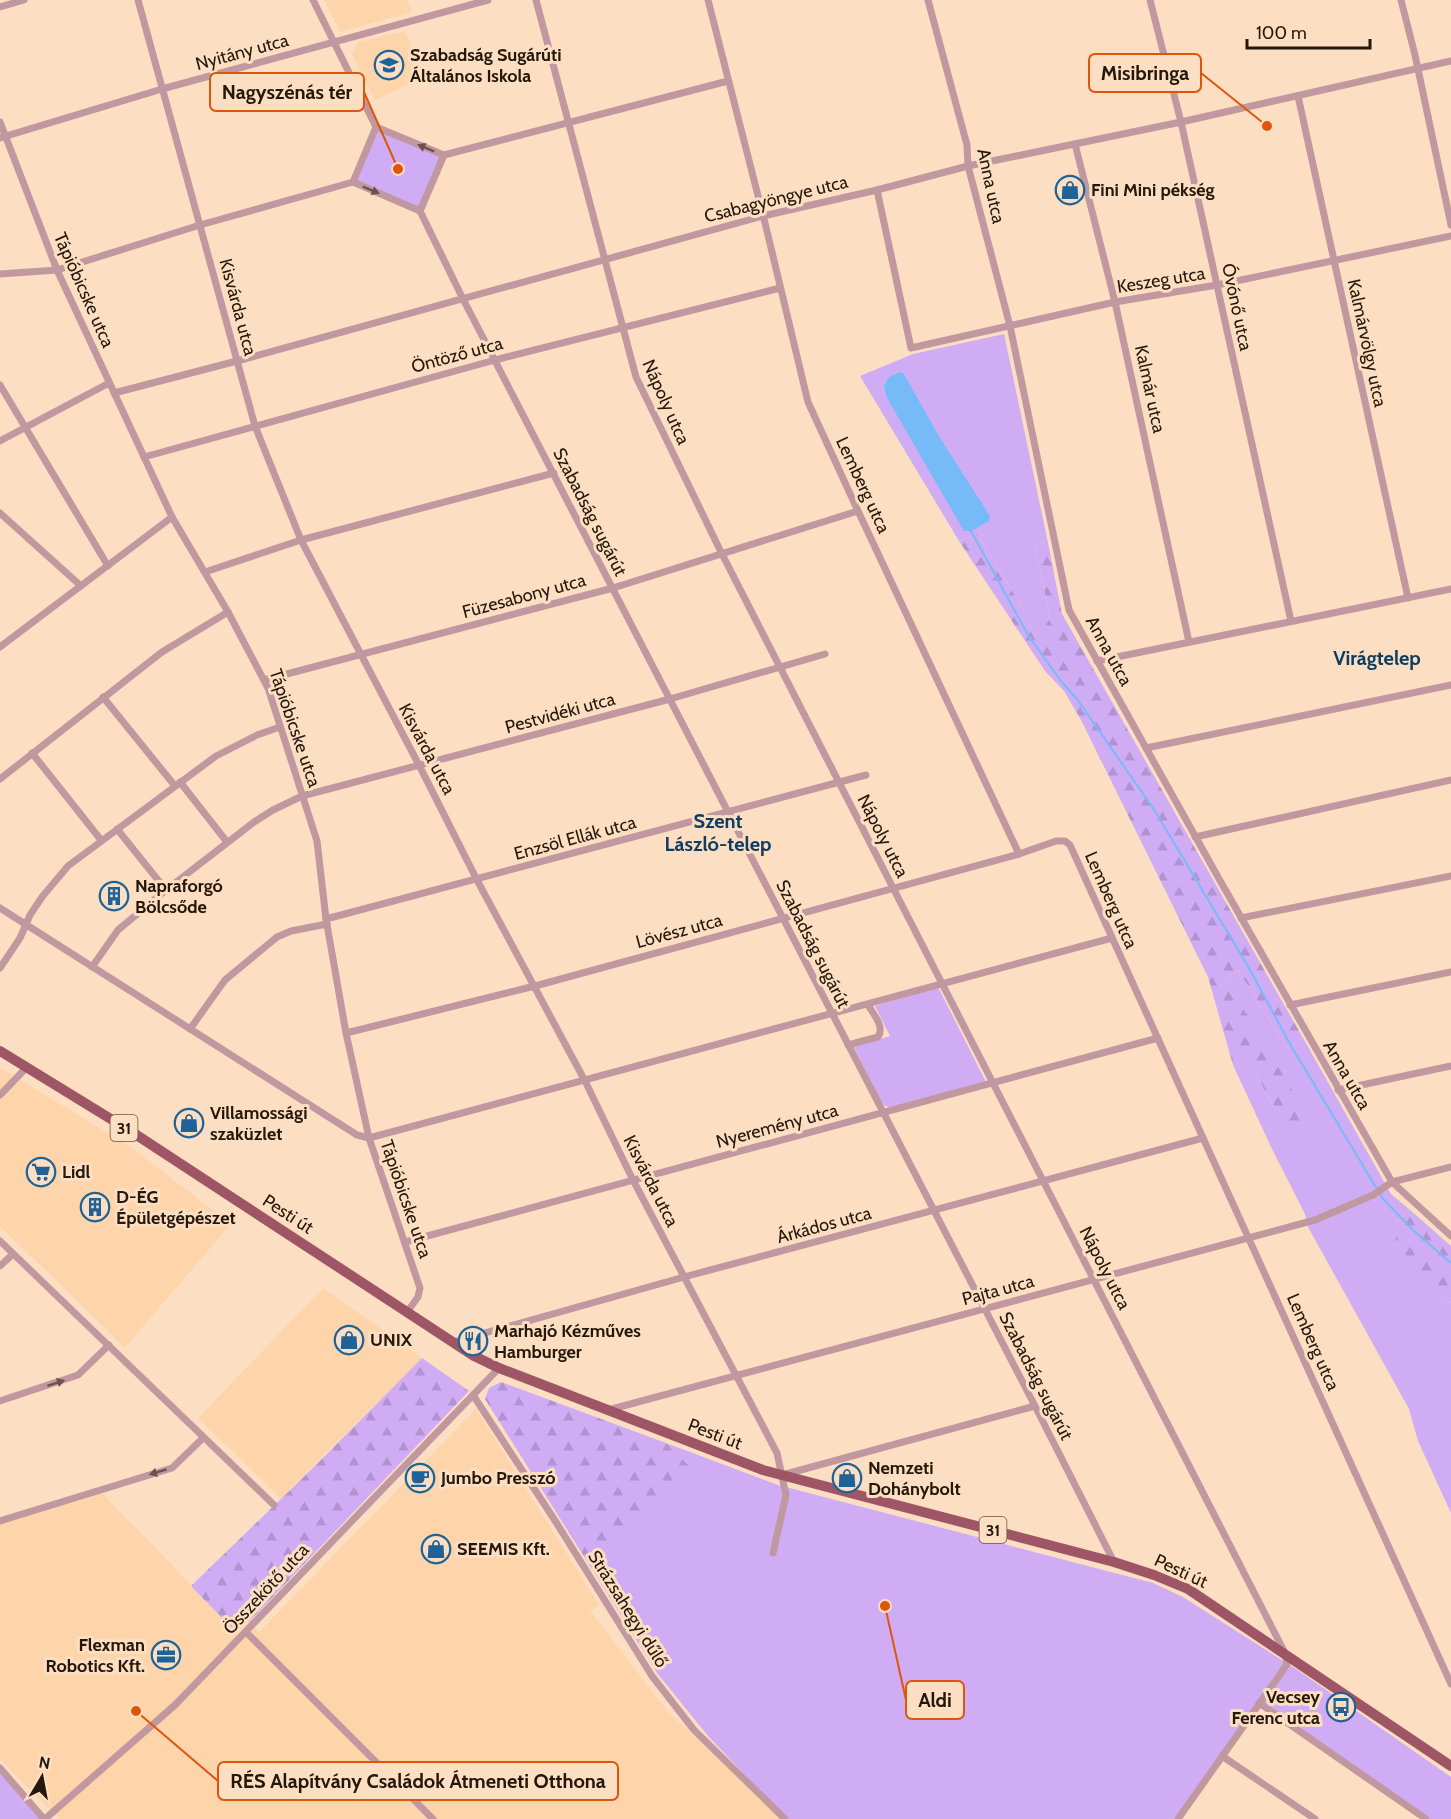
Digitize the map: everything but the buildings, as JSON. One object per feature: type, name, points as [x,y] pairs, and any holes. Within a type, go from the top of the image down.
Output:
[{"type":"main road","name":"Pesti út","points":[[0,1051],[132,1132],[453,1342],[499,1368],[763,1470],[1114,1562],[1155,1575],[1188,1589],[1451,1766]]},
{"type":"street","points":[[0,7],[24,0]]},
{"type":"street","name":"Kisvárda utca","points":[[138,0],[255,426],[301,540],[777,1453],[786,1495],[774,1553]]},
{"type":"street","points":[[313,0],[376,127],[444,155],[728,81]]},
{"type":"street","name":"Nyitány utca","points":[[3,138],[162,89],[488,0]]},
{"type":"street","name":"Nápoly utca","points":[[536,0],[636,377],[722,554],[1285,1653]]},
{"type":"street","name":"Lemberg utca","points":[[708,0],[808,402],[1019,854],[1056,841],[1065,841],[1070,845],[1451,1684]]},
{"type":"street","name":"Anna utca","points":[[928,0],[967,145],[968,166],[1010,326],[1069,610],[1391,1183],[1451,1236]]},
{"type":"street","name":"Óvónő utca","points":[[1150,0],[1181,122],[1291,621]]},
{"type":"street","points":[[1401,0],[1418,68],[1451,225]]},
{"type":"street","name":"Csabagyöngye utca","points":[[114,393],[763,216],[968,166],[1181,122],[1451,61]]},
{"type":"street","name":"Kalmárvölgy utca","points":[[1298,96],[1408,598]]},
{"type":"street","name":"Tápióbicske utca","points":[[0,122],[3,138],[57,270],[172,517],[228,612],[264,680],[320,856],[327,921],[346,1033],[369,1138],[420,1288],[418,1297],[407,1312]]},
{"type":"street","points":[[353,182],[376,127]]},
{"type":"street","name":"Kalmár utca","points":[[1075,144],[1115,302],[1190,642]]},
{"type":"street","points":[[0,274],[57,270],[200,225],[353,182],[420,211],[444,155]]},
{"type":"street","name":"Keszeg utca","points":[[877,190],[911,348],[1115,302],[1217,285],[1451,236]]},
{"type":"street","name":"Szabadság sugárút","points":[[420,211],[1114,1562]]},
{"type":"street","name":"Öntöző utca","points":[[144,457],[495,360],[780,288]]},
{"type":"street","points":[[0,441],[109,383]]},
{"type":"street","points":[[0,385],[108,566]]},
{"type":"street","points":[[205,572],[301,540],[554,473]]},
{"type":"street","name":"Füzesabony utca","points":[[264,680],[613,588],[858,511]]},
{"type":"street","points":[[0,513],[81,586]]},
{"type":"street","points":[[0,647],[172,517]]},
{"type":"street","points":[[1097,661],[1451,589]]},
{"type":"street","points":[[0,779],[162,652],[228,612]]},
{"type":"street","name":"Pestvidéki utca","points":[[92,967],[118,930],[166,890],[227,842],[273,810],[302,796],[670,699],[825,654]]},
{"type":"street","points":[[1146,748],[1451,685]]},
{"type":"street","points":[[103,697],[227,842]]},
{"type":"street","points":[[0,968],[20,938],[30,915],[54,881],[68,866],[216,756],[236,745],[280,728]]},
{"type":"street","points":[[32,753],[101,840]]},
{"type":"street","name":"Enzsöl Ellák utca","points":[[190,1029],[225,980],[277,937],[291,931],[866,775]]},
{"type":"street","points":[[1195,837],[1451,780]]},
{"type":"street","points":[[117,828],[166,890]]},
{"type":"street","name":"Lövész utca","points":[[346,1033],[535,986],[1019,854]]},
{"type":"street","points":[[1241,918],[1451,876]]},
{"type":"street","points":[[0,908],[357,1135],[369,1138],[1112,938]]},
{"type":"street","points":[[1290,1005],[1451,972]]},
{"type":"street","points":[[848,1045],[878,1037],[881,1033],[881,1028],[868,1005]]},
{"type":"street","name":"Nyeremény utca","points":[[405,1242],[1158,1038]]},
{"type":"street","points":[[1338,1090],[1451,1066]]},
{"type":"street","points":[[0,1095],[26,1068]]},
{"type":"street","name":"Árkádos utca","points":[[453,1342],[1203,1137]]},
{"type":"street","name":"Pajta utca","points":[[607,1411],[1314,1220],[1373,1195],[1391,1183],[1451,1167]]},
{"type":"street","points":[[0,1241],[274,1505]]},
{"type":"street","points":[[0,1266],[13,1254]]},
{"type":"street","points":[[0,1401],[78,1375],[110,1345]]},
{"type":"street","name":"Összekötő utca","points":[[45,1819],[151,1728],[499,1368]]},
{"type":"street","name":"Strázsahegyi dűlő","points":[[473,1395],[652,1676],[694,1730],[785,1819]]},
{"type":"street","points":[[783,1475],[1035,1406]]},
{"type":"street","points":[[0,1521],[172,1468],[203,1438]]},
{"type":"street","points":[[246,1632],[434,1819]]},
{"type":"street","points":[[1178,1819],[1287,1664],[1285,1653]]},
{"type":"street","points":[[1259,1703],[1426,1819]]},
{"type":"street","points":[[1222,1756],[1315,1819]]},
{"type":"street","points":[[0,1768],[45,1819]]},
{"type":"shaded area","name":"Szabadság Sugárúti Általános Iskola","points":[[324,0],[407,0],[412,12],[340,32]]},
{"type":"shaded area","name":"Szabadság Sugárúti Általános Iskola","points":[[405,31],[425,77],[375,100],[352,54],[358,42]]},
{"type":"shaded area","points":[[0,1068],[126,1144],[231,1224],[125,1347],[0,1226]]},
{"type":"shaded area","points":[[323,1288],[422,1358],[281,1498],[198,1418]]},
{"type":"shaded area","points":[[476,1409],[599,1605],[590,1611],[669,1713],[784,1819],[59,1819],[0,1759],[0,1521],[99,1490],[232,1627],[244,1616],[259,1632]]},
{"type":"green space","points":[[376,127],[444,155],[420,211],[353,182]]},
{"type":"green space","points":[[1004,334],[1047,538],[1035,547],[1050,618],[1037,640],[1019,602],[977,534],[959,541],[860,376],[913,354]]},
{"type":"green space","points":[[977,534],[1019,602],[1037,639],[1050,618],[1035,547],[1047,538],[1062,614],[1303,1038],[1287,1048],[1238,970],[1224,980],[1274,1055],[1309,1125],[1298,1133],[1275,1110],[1249,1060],[1233,1065],[1208,977],[1081,720],[1064,691],[1045,671],[959,541]]},
{"type":"green space","points":[[1238,970],[1287,1048],[1303,1038],[1391,1194],[1409,1209],[1396,1222],[1421,1276],[1451,1303],[1451,1513],[1418,1441],[1409,1409],[1308,1227],[1305,1214],[1233,1065],[1249,1060],[1275,1110],[1224,980]]},
{"type":"green space","points":[[938,987],[986,1082],[890,1108],[882,1104],[854,1047],[890,1036],[875,1006]]},
{"type":"green space","points":[[1409,1209],[1451,1246],[1451,1303],[1421,1276],[1396,1242],[1396,1222]]},
{"type":"green space","points":[[422,1358],[469,1391],[249,1622],[244,1617],[232,1628],[191,1586]]},
{"type":"green space","points":[[501,1382],[666,1443],[691,1468],[602,1556],[583,1555],[485,1399],[489,1388]]},
{"type":"green space","points":[[666,1443],[778,1485],[1153,1583],[1183,1597],[1299,1671],[1451,1777],[1451,1819],[1426,1819],[1259,1703],[1178,1819],[787,1819],[708,1736],[657,1673],[583,1555],[602,1556],[690,1467]]},
{"type":"green space","points":[[0,1768],[44,1819],[0,1819]]},
{"type":"water","points":[[900,372],[904,374],[940,438],[990,516],[989,521],[971,531],[964,531],[887,398],[884,386],[889,377]]},
{"type":"waterway","points":[[971,531],[1028,635],[1077,699],[1155,811],[1383,1199],[1413,1230],[1451,1263]]},
{"type":"place","name":"Szabadság Sugárúti Általános Iskola","points":[[389,65]]},
{"type":"place","name":"Misibringa","points":[[1267,126]]},
{"type":"place","name":"Nagyszénás tér","points":[[398,169]]},
{"type":"place","name":"Fini Mini pékség","points":[[1070,190]]},
{"type":"place","name":"Napraforgó Bölcsőde","points":[[114,896]]},
{"type":"place","name":"Villamossági szaküzlet","points":[[189,1123]]},
{"type":"place","name":"Lidl","points":[[41,1172]]},
{"type":"place","name":"D-ÉG Épületgépészet","points":[[95,1207]]},
{"type":"place","name":"UNIX","points":[[349,1340]]},
{"type":"place","name":"Marhajó Kézműves Hamburger","points":[[473,1341]]},
{"type":"place","name":"Jumbo Presszó","points":[[420,1478]]},
{"type":"place","name":"Nemzeti Dohánybolt","points":[[847,1478]]},
{"type":"place","name":"SEEMIS Kft.","points":[[436,1549]]},
{"type":"place","name":"Aldi","points":[[885,1606]]},
{"type":"place","name":"Flexman Robotics Kft.","points":[[166,1655]]},
{"type":"place","name":"Vecsey Ferenc utca","points":[[1341,1707]]},
{"type":"place","name":"RÉS Alapítvány Családok Átmeneti Otthona","points":[[136,1711]]},
{"type":"district","name":"Virágtelep","points":[[1377,658]]},
{"type":"district","name":"Szent László-telep","points":[[718,832]]}]
